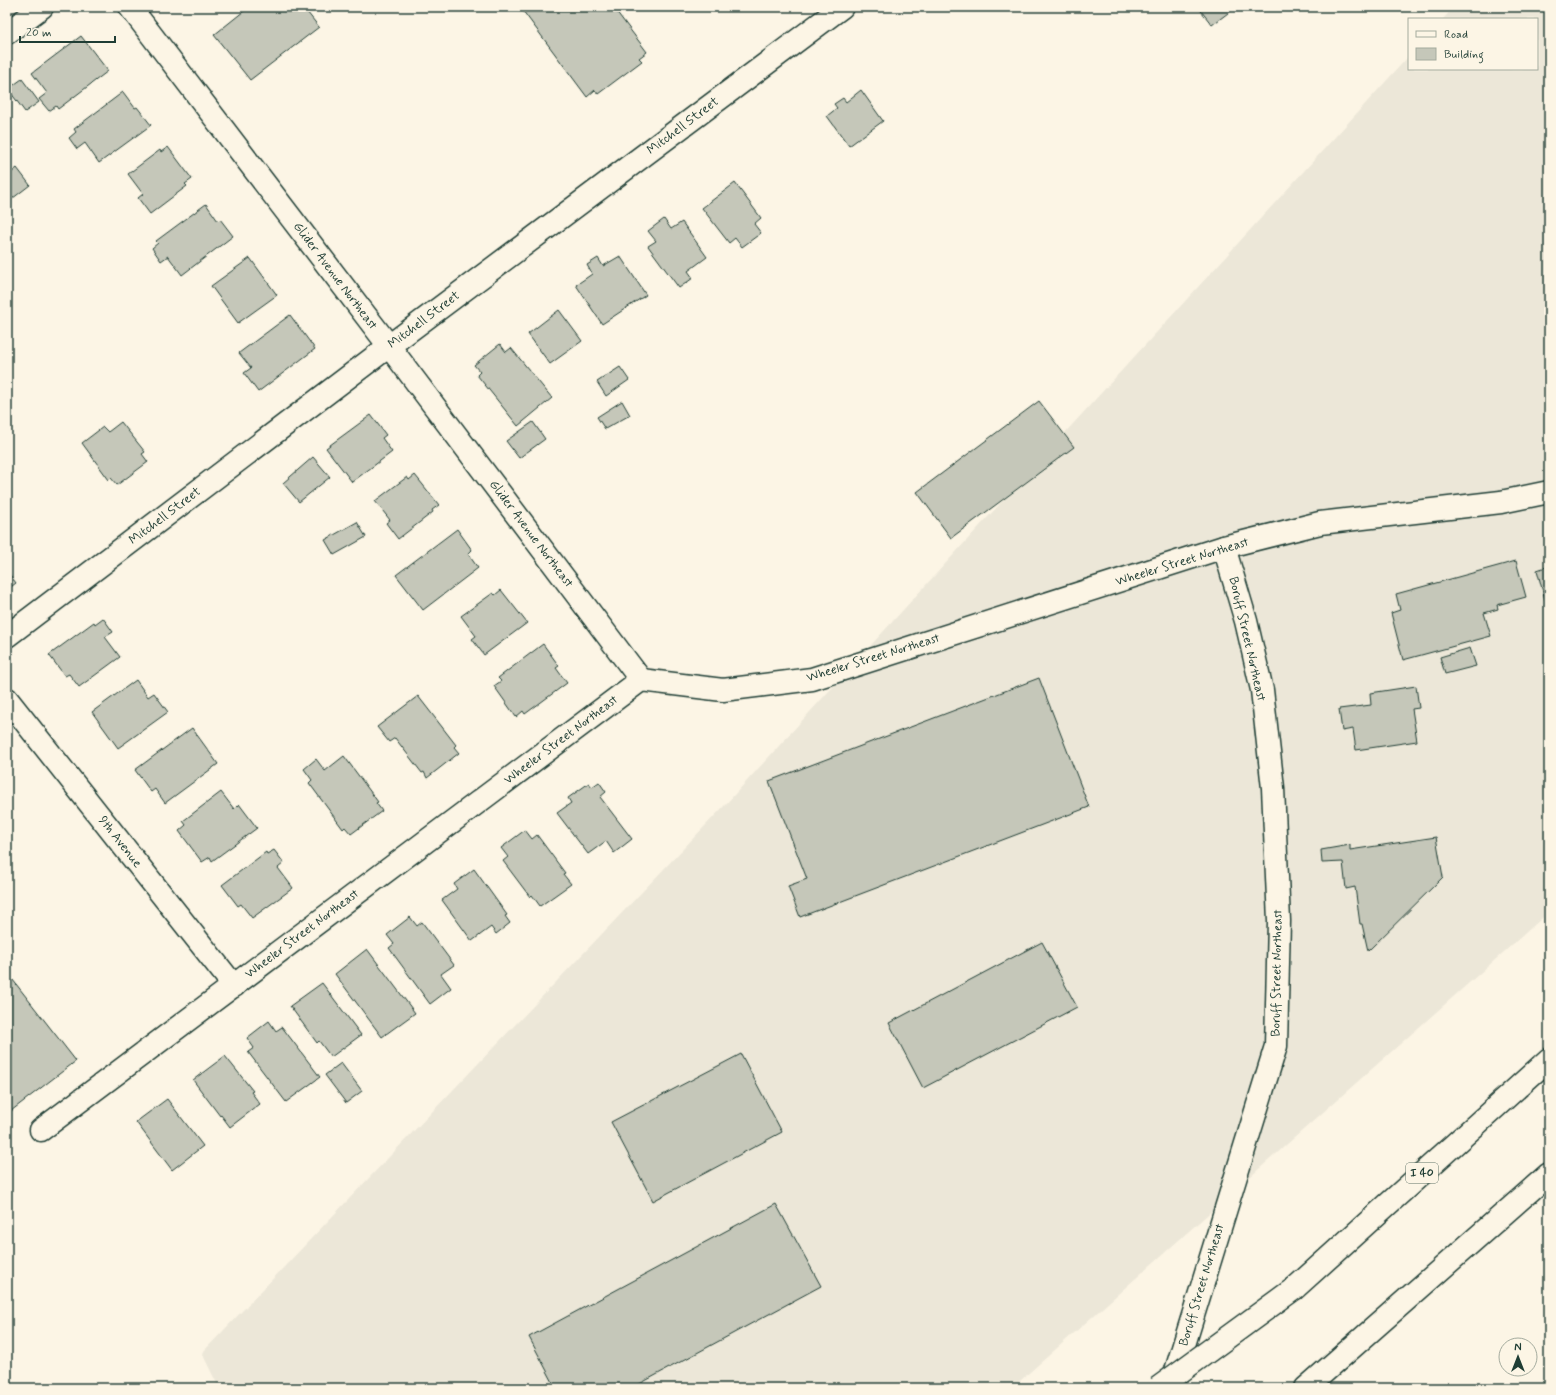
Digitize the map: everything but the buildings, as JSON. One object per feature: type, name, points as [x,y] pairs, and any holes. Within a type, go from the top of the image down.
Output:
[{"type":"main road","points":[[7,33],[42,7]]},
{"type":"main road","name":"Glider Avenue Northeast","points":[[130,7],[389,346],[641,680]]},
{"type":"main road","name":"Mitchell Street","points":[[7,636],[389,346],[842,7]]},
{"type":"main road","name":"Wheeler Street Northeast","points":[[41,1130],[641,680],[723,690],[812,679],[1224,547],[1320,523],[1501,502],[1549,492]]},
{"type":"main road","name":"Boruff Street Northeast","points":[[1171,1388],[1276,1046],[1280,921],[1274,788],[1262,690],[1246,620],[1224,547]]},
{"type":"main road","name":"9th Avenue","points":[[7,699],[234,986]]},
{"type":"main road","name":"I 40","points":[[1158,1388],[1295,1288],[1549,1059]]},
{"type":"main road","points":[[1306,1388],[1549,1174]]},
{"type":"shaded area","points":[[1454,7],[1549,7],[1549,912],[1012,1388],[219,1388],[202,1353],[725,805],[1408,57],[1408,70],[1538,70],[1538,18],[1444,18]]}]
